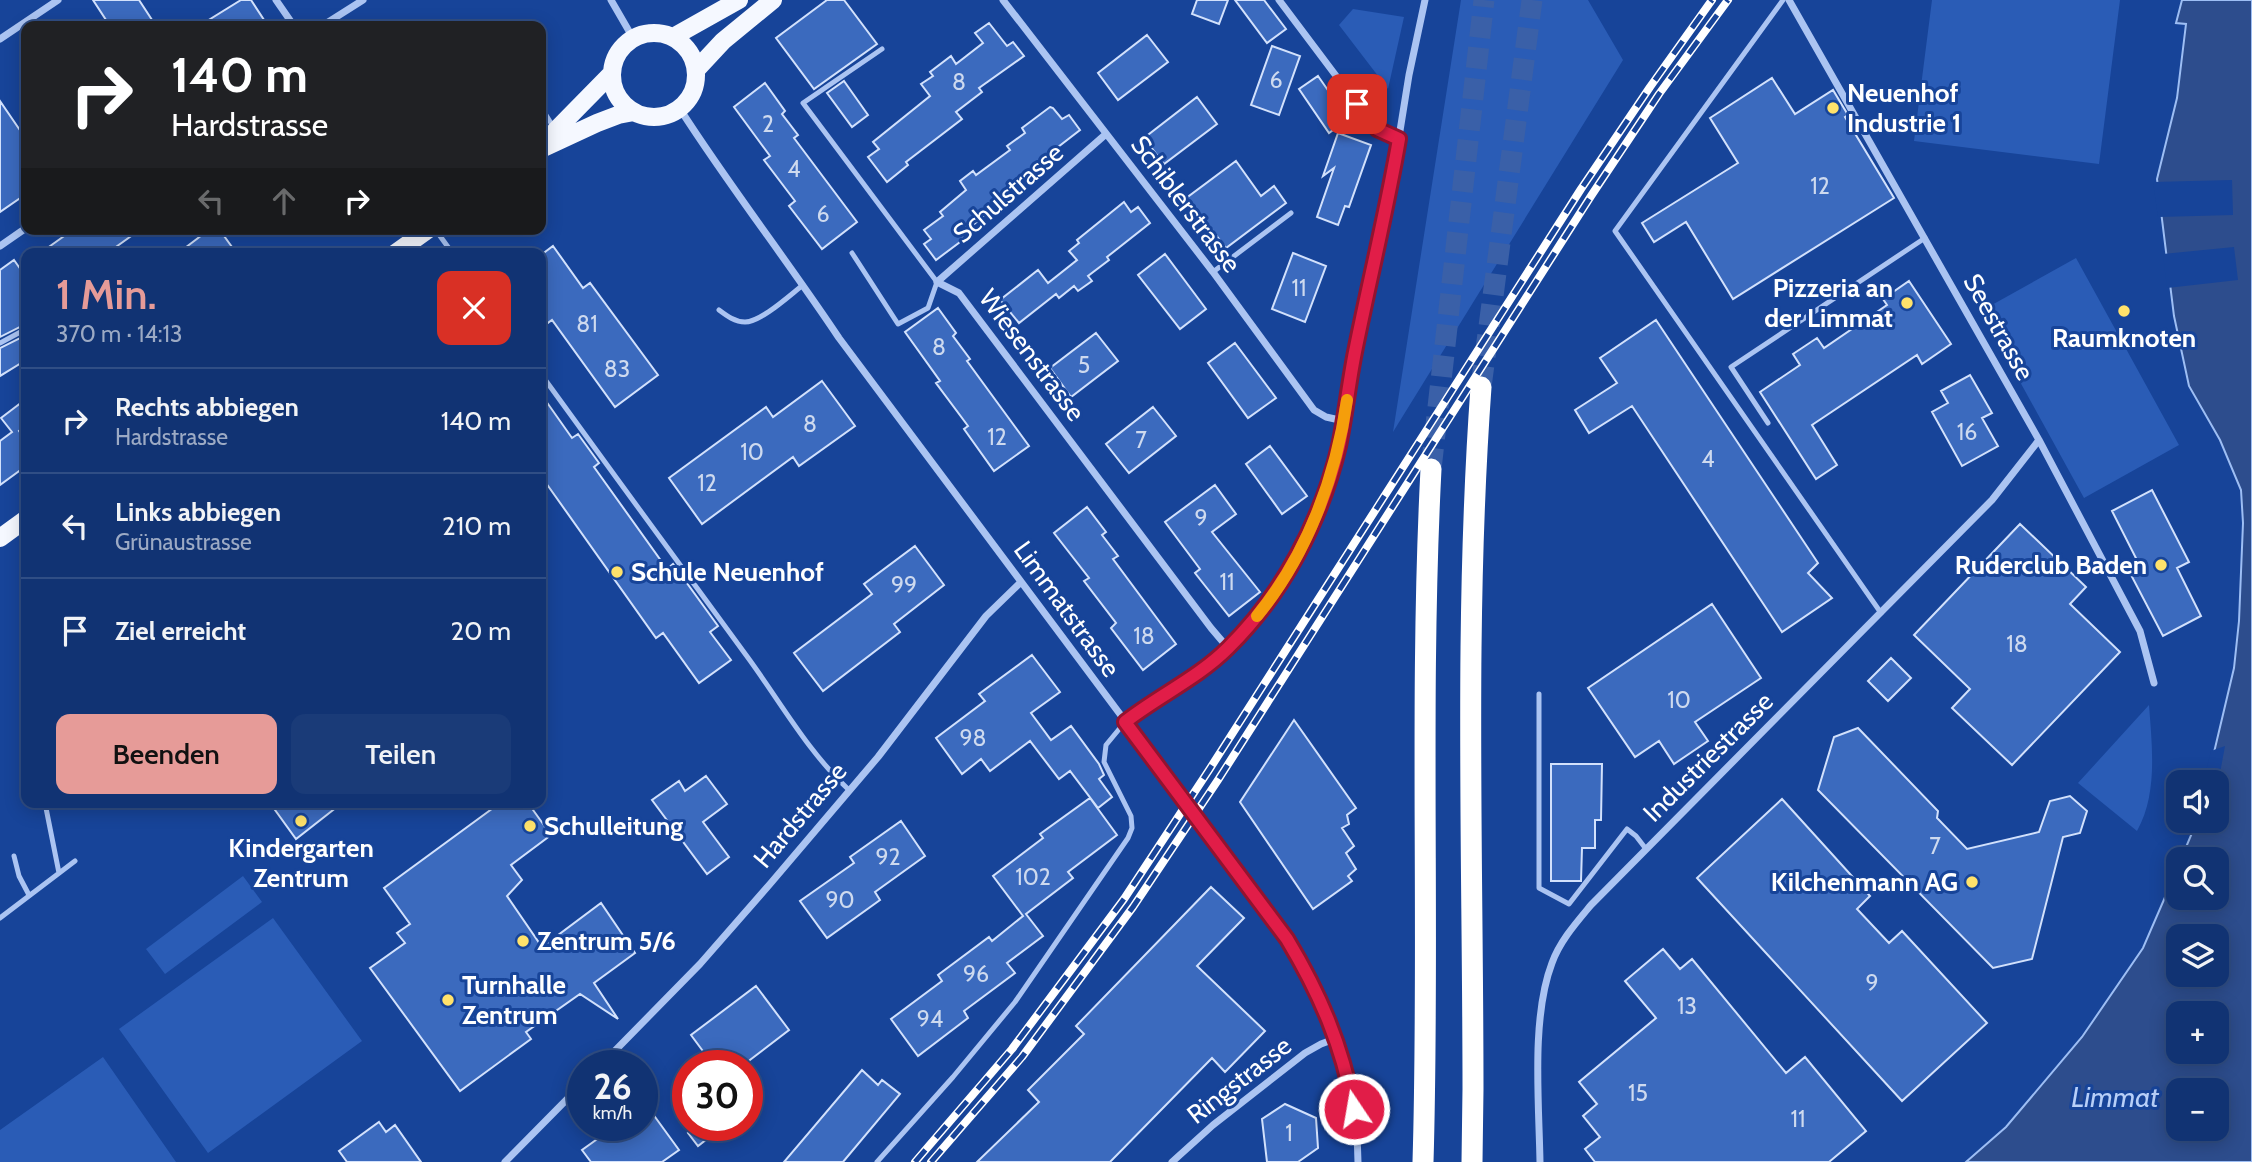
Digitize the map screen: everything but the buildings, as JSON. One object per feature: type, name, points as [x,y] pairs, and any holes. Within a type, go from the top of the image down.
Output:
[{"type":"highway","points":[[1472,1162],[1471,626],[1474,510],[1482,387]]},
{"type":"highway","points":[[1423,1162],[1426,638],[1431,469]]},
{"type":"main road","points":[[674,37],[739,0]]},
{"type":"main road","points":[[696,70],[723,41],[773,0]]},
{"type":"main road","points":[[548,141],[612,73],[618,53],[634,38],[653,32],[674,37],[689,50],[696,70],[693,92],[680,108],[657,117],[634,112],[624,104],[617,94],[612,73]]},
{"type":"main road","points":[[548,141],[618,114],[634,112]]},
{"type":"main road","points":[[402,248],[421,235]]},
{"type":"main road","points":[[0,538],[21,523]]},
{"type":"street","points":[[27,21],[58,0]]},
{"type":"street","points":[[276,0],[291,21]]},
{"type":"street","points":[[330,21],[363,0]]},
{"type":"street","points":[[611,0],[634,38]]},
{"type":"street","name":"Schiblerstrasse","points":[[1003,0],[1213,272],[1314,410],[1344,422]]},
{"type":"street","points":[[1279,0],[1373,125],[1399,139]]},
{"type":"street","points":[[1125,722],[1228,648],[1272,598],[1304,543],[1329,482],[1344,422],[1355,350],[1425,0]]},
{"type":"street","name":"Seestrasse","points":[[1789,0],[2039,440],[2140,631],[2154,683]]},
{"type":"street","points":[[0,39],[21,25]]},
{"type":"street","name":"Limmatstrasse","points":[[680,108],[700,142],[839,338],[1287,939],[1321,998],[1337,1038],[1354,1109],[1358,1162]]},
{"type":"street","name":"Schulstrasse","points":[[937,282],[1107,134]]},
{"type":"street","points":[[0,246],[21,231]]},
{"type":"street","name":"Wiesenstrasse","points":[[937,282],[959,293],[1228,648]]},
{"type":"street","name":"Industriestrasse","points":[[1539,1162],[1539,1030],[1544,989],[1552,960],[1569,931],[1591,905],[1992,500],[2039,440]]},
{"type":"street","name":"Hardstrasse","points":[[616,1050],[700,964],[878,757],[986,616],[1021,582]]},
{"type":"street","name":"Ringstrasse","points":[[1172,1162],[1213,1125],[1305,1053],[1337,1038]]},
{"type":"street","points":[[505,1162],[567,1099]]},
{"type":"lane","points":[[1783,0],[1615,231],[1881,613]]},
{"type":"lane","name":"Wiesenstrasse","points":[[882,49],[803,103],[937,282]]},
{"type":"lane","points":[[1213,272],[1291,214]]},
{"type":"lane","points":[[1768,423],[1731,367],[1925,238]]},
{"type":"lane","points":[[852,253],[898,324],[928,308],[937,282]]},
{"type":"lane","points":[[719,310],[730,318],[744,322],[757,319],[803,285]]},
{"type":"lane","points":[[0,343],[21,332]]},
{"type":"lane","points":[[546,381],[753,665],[797,730],[829,772],[849,790]]},
{"type":"lane","points":[[1539,694],[1539,888],[1569,905],[1627,829],[1646,849]]},
{"type":"lane","points":[[877,1162],[1015,1002],[1128,838],[1132,828],[1131,816],[1104,762],[1106,745],[1125,722]]},
{"type":"lane","points":[[46,808],[59,873]]},
{"type":"lane","points":[[14,856],[19,876],[29,895]]},
{"type":"lane","points":[[0,918],[75,861]]},
{"type":"shaded area","points":[[1461,0],[1588,0],[1623,60],[1393,432]]},
{"type":"shaded area","points":[[1932,0],[2120,0],[2099,164],[1914,141]]},
{"type":"shaded area","points":[[1353,9],[1404,17],[1388,89],[1339,25]]},
{"type":"shaded area","points":[[2076,258],[2179,445],[2084,498],[1981,311]]},
{"type":"shaded area","points":[[2149,705],[2151,786],[2144,817],[2137,831],[2078,783]]},
{"type":"shaded area","points":[[243,876],[262,902],[165,974],[146,949]]},
{"type":"shaded area","points":[[273,918],[362,1041],[208,1153],[119,1029]]},
{"type":"shaded area","points":[[103,1057],[176,1162],[0,1162],[0,1130]]},
{"type":"water","name":"Limmat","points":[[2182,0],[2252,0],[2252,1162],[1966,1162],[2006,1127],[2082,1037],[2143,948],[2166,895],[2166,910],[2229,910],[2229,847],[2186,847],[2192,833],[2229,833],[2229,770],[2210,770],[2234,668],[2243,523],[2241,490],[2220,440],[2189,386],[2174,316],[2157,179],[2177,98],[2186,24],[2176,23]]},
{"type":"pier","points":[[2232,180],[2233,215],[2158,217],[2153,182]]},
{"type":"pier","points":[[2234,247],[2238,280],[2167,288],[2163,254]]},
{"type":"pier","points":[[2225,746],[2221,770],[2206,770],[2211,751]]},
{"type":"tunnel","points":[[1431,469],[1484,0]]},
{"type":"tunnel","points":[[1481,387],[1532,0]]},
{"type":"railway","points":[[915,1162],[1012,1049],[1124,899],[1581,189],[1712,0]]},
{"type":"railway","points":[[931,1162],[1022,1057],[1133,907],[1218,780],[1591,196],[1659,94],[1728,0]]},
{"type":"slow traffic","points":[[1257,616],[1272,598],[1304,543],[1317,513],[1338,449],[1347,400]]},
{"type":"place","name":"Neuenhof Industrie 1","points":[[1833,108]]},
{"type":"place","name":"Pizzeria an der Limmat","points":[[1907,303]]},
{"type":"place","name":"Raumknoten","points":[[2124,311]]},
{"type":"place","name":"Ruderclub Baden","points":[[2161,565]]},
{"type":"place","name":"Schule Neuenhof","points":[[617,572]]},
{"type":"place","name":"Kindergarten Zentrum","points":[[301,821]]},
{"type":"place","name":"Schulleitung","points":[[530,826]]},
{"type":"place","name":"Kilchenmann AG","points":[[1972,882]]},
{"type":"place","name":"Zentrum 5/6","points":[[523,941]]},
{"type":"place","name":"Turnhalle Zentrum","points":[[448,1000]]},
{"type":"route","points":[[1354,1109],[1337,1038],[1305,967],[1227,857],[1125,722],[1209,664],[1252,623],[1272,598],[1304,543],[1329,482],[1344,422],[1355,350],[1399,139],[1377,129],[1357,104]]}]
